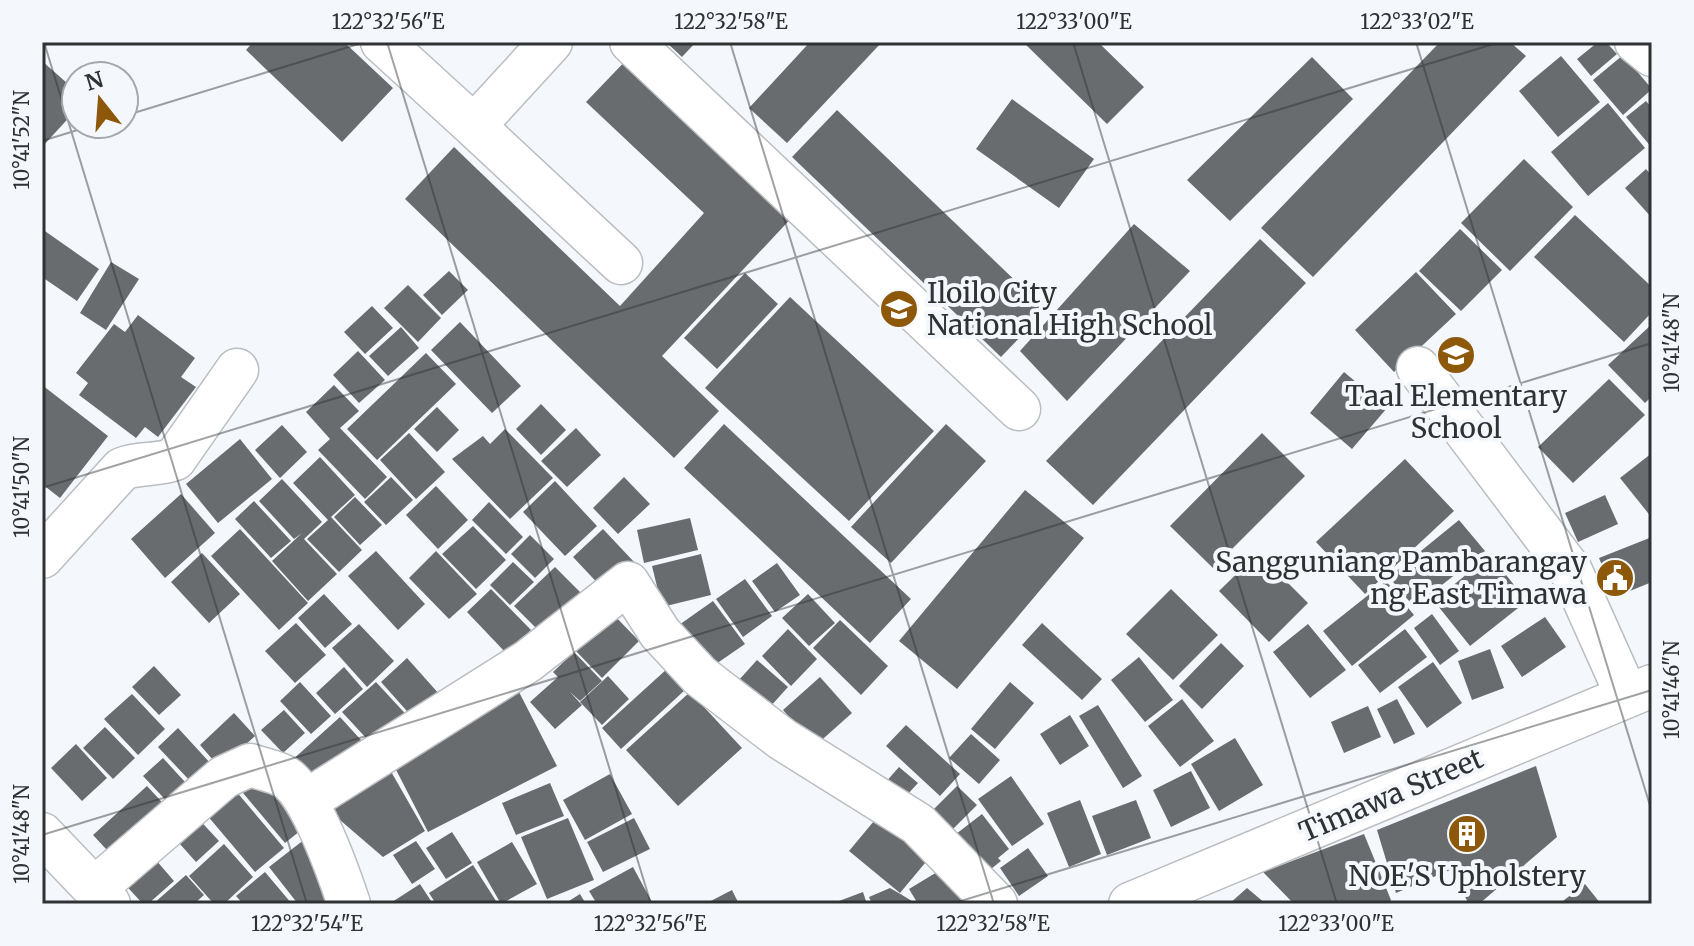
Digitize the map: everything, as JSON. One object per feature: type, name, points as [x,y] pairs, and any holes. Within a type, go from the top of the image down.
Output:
[{"type":"street","points":[[382,42],[621,263]]},
{"type":"street","points":[[474,126],[551,42]]},
{"type":"street","points":[[631,42],[1019,409]]},
{"type":"street","points":[[1636,42],[1652,55]]},
{"type":"street","points":[[1418,368],[1571,571],[1640,691]]},
{"type":"street","points":[[44,552],[122,469],[175,459],[237,370]]},
{"type":"street","points":[[306,801],[528,661],[628,583],[660,633],[700,676],[782,739],[918,824],[996,904]]},
{"type":"street","name":"Timawa Street","points":[[1130,904],[1640,691]]},
{"type":"street","points":[[42,834],[102,896],[224,777],[250,765],[287,778],[306,801],[339,872],[349,904]]},
{"type":"building","points":[[253,42],[344,42],[393,88],[342,142],[246,50]]},
{"type":"building","points":[[666,42],[696,42],[682,57]]},
{"type":"building","points":[[810,42],[882,42],[787,143],[749,108]]},
{"type":"building","points":[[1023,42],[1098,42],[1144,87],[1107,124]]},
{"type":"building","points":[[1440,42],[1510,42],[1526,56],[1313,277],[1261,228]]},
{"type":"building","points":[[1598,42],[1606,42],[1617,54],[1591,76],[1577,59]]},
{"type":"building","points":[[632,54],[798,211],[662,356],[719,411],[674,458],[405,199],[454,147],[620,306],[704,213],[586,102]]},
{"type":"building","points":[[1623,55],[1652,89],[1623,115],[1593,80]]},
{"type":"building","points":[[1561,56],[1600,102],[1558,137],[1519,91]]},
{"type":"building","points":[[1312,57],[1353,99],[1230,221],[1187,180]]},
{"type":"building","points":[[42,61],[60,77],[60,127],[42,147]]},
{"type":"building","points":[[1012,99],[1094,159],[1059,208],[976,149]]},
{"type":"building","points":[[1646,101],[1652,108],[1652,148],[1626,117]]},
{"type":"building","points":[[1608,103],[1645,148],[1588,196],[1551,152]]},
{"type":"building","points":[[837,110],[1046,310],[1001,357],[792,157]]},
{"type":"building","points":[[1524,159],[1573,207],[1510,271],[1461,223]]},
{"type":"building","points":[[1646,169],[1652,176],[1652,218],[1625,188]]},
{"type":"building","points":[[1575,215],[1652,287],[1652,312],[1624,342],[1534,257]]},
{"type":"building","points":[[1134,224],[1190,271],[1067,401],[1020,351]]},
{"type":"building","points":[[42,229],[99,269],[77,301],[42,277]]},
{"type":"building","points":[[1460,229],[1502,270],[1461,311],[1419,271]]},
{"type":"building","points":[[1260,239],[1306,283],[1093,505],[1046,461]]},
{"type":"building","points":[[111,262],[139,279],[106,330],[80,313]]},
{"type":"building","points":[[449,271],[468,290],[442,315],[423,295]]},
{"type":"building","points":[[1416,272],[1456,314],[1394,372],[1355,330]]},
{"type":"building","points":[[745,273],[778,304],[717,369],[684,338]]},
{"type":"building","points":[[408,285],[441,318],[418,342],[384,308]]},
{"type":"building","points":[[790,297],[934,431],[849,521],[705,388]]},
{"type":"building","points":[[372,306],[393,328],[365,354],[344,332]]},
{"type":"building","points":[[138,315],[195,358],[181,377],[196,387],[158,437],[145,427],[136,438],[79,395],[88,383],[76,373],[114,324],[125,332]]},
{"type":"building","points":[[460,322],[521,386],[492,413],[431,350]]},
{"type":"building","points":[[1652,324],[1652,396],[1645,403],[1608,365]]},
{"type":"building","points":[[401,327],[419,348],[388,376],[369,356]]},
{"type":"building","points":[[358,351],[385,380],[359,403],[333,375]]},
{"type":"building","points":[[426,353],[456,384],[377,460],[347,429]]},
{"type":"building","points":[[1344,372],[1387,408],[1352,449],[1310,413]]},
{"type":"building","points":[[1609,379],[1645,415],[1573,483],[1538,447]]},
{"type":"building","points":[[42,385],[108,436],[60,498],[42,484]]},
{"type":"building","points":[[334,385],[359,411],[340,428],[387,477],[365,499],[318,450],[330,439],[306,412]]},
{"type":"building","points":[[541,404],[566,430],[541,455],[516,429]]},
{"type":"building","points":[[437,407],[459,430],[437,452],[414,429]]},
{"type":"building","points":[[724,424],[911,599],[870,643],[684,468]]},
{"type":"building","points":[[946,424],[986,461],[891,563],[851,527]]},
{"type":"building","points":[[282,425],[307,452],[280,478],[255,450]]},
{"type":"building","points":[[576,428],[601,455],[567,487],[541,461]]},
{"type":"building","points":[[505,429],[553,478],[510,519],[452,459],[483,436],[490,444]]},
{"type":"building","points":[[409,433],[445,472],[416,499],[380,460]]},
{"type":"building","points":[[1262,433],[1305,476],[1213,568],[1170,526]]},
{"type":"building","points":[[240,439],[272,479],[218,523],[186,484]]},
{"type":"building","points":[[1652,453],[1652,518],[1620,478]]},
{"type":"building","points":[[320,457],[355,495],[331,517],[362,550],[339,572],[307,539],[328,520],[293,483]]},
{"type":"building","points":[[1405,459],[1454,511],[1365,594],[1316,542]]},
{"type":"building","points":[[391,477],[413,500],[386,525],[364,502]]},
{"type":"building","points":[[624,477],[650,504],[618,534],[593,508]]},
{"type":"building","points":[[282,479],[322,522],[304,539],[337,574],[308,601],[272,561],[302,533],[294,539],[259,501]]},
{"type":"building","points":[[555,481],[597,526],[565,556],[523,512]]},
{"type":"building","points":[[436,486],[468,520],[438,549],[406,515]]},
{"type":"building","points":[[1025,490],[1084,538],[957,689],[899,641]]},
{"type":"building","points":[[181,494],[215,533],[165,578],[131,539]]},
{"type":"building","points":[[1605,495],[1618,524],[1578,542],[1565,513]]},
{"type":"building","points":[[355,497],[382,525],[360,545],[334,517]]},
{"type":"building","points":[[254,501],[291,541],[271,558],[235,519]]},
{"type":"building","points":[[489,502],[523,537],[506,554],[472,520]]},
{"type":"building","points":[[690,518],[698,550],[644,563],[637,530]]},
{"type":"building","points":[[1459,520],[1485,551],[1414,607],[1389,577]]},
{"type":"building","points":[[473,526],[506,560],[476,589],[442,554]]},
{"type":"building","points":[[240,529],[308,603],[279,630],[211,556]]},
{"type":"building","points":[[603,529],[635,563],[605,591],[573,557]]},
{"type":"building","points":[[530,535],[554,559],[535,578],[511,554]]},
{"type":"building","points":[[1652,537],[1652,582],[1615,597],[1599,558]]},
{"type":"building","points":[[376,551],[425,604],[398,630],[348,576]]},
{"type":"building","points":[[436,551],[477,594],[449,619],[409,578]]},
{"type":"building","points":[[202,553],[240,594],[209,623],[171,582]]},
{"type":"building","points":[[1258,553],[1308,603],[1269,642],[1219,591]]},
{"type":"building","points":[[701,554],[711,595],[662,607],[652,566]]},
{"type":"building","points":[[1490,555],[1527,601],[1470,646],[1434,601]]},
{"type":"building","points":[[513,562],[534,582],[510,605],[490,585]]},
{"type":"building","points":[[777,563],[800,595],[775,612],[752,581]]},
{"type":"building","points":[[555,567],[589,601],[549,641],[514,606]]},
{"type":"building","points":[[745,579],[772,616],[743,637],[716,599]]},
{"type":"building","points":[[1386,581],[1414,615],[1352,666],[1323,631]]},
{"type":"building","points":[[491,589],[531,630],[506,653],[467,612]]},
{"type":"building","points":[[1171,589],[1218,635],[1173,680],[1126,634]]},
{"type":"building","points":[[324,594],[352,624],[325,648],[298,618]]},
{"type":"building","points":[[808,594],[835,623],[809,646],[782,618]]},
{"type":"building","points":[[713,601],[745,644],[700,675],[669,632]]},
{"type":"building","points":[[611,612],[639,641],[602,678],[573,648]]},
{"type":"building","points":[[1432,614],[1459,651],[1440,665],[1414,628]]},
{"type":"building","points":[[1545,617],[1566,647],[1522,677],[1501,646]]},
{"type":"building","points":[[840,620],[888,666],[861,695],[813,648]]},
{"type":"building","points":[[296,623],[326,655],[295,683],[265,651]]},
{"type":"building","points":[[1042,623],[1102,679],[1082,700],[1022,645]]},
{"type":"building","points":[[359,624],[394,661],[367,687],[332,648]]},
{"type":"building","points":[[1308,624],[1346,670],[1310,698],[1273,652]]},
{"type":"building","points":[[788,629],[817,659],[791,686],[762,656]]},
{"type":"building","points":[[1405,629],[1427,657],[1380,693],[1358,665]]},
{"type":"building","points":[[1221,643],[1244,666],[1202,709],[1179,686]]},
{"type":"building","points":[[1490,649],[1504,688],[1472,700],[1458,661]]},
{"type":"building","points":[[574,652],[602,681],[580,701],[570,692],[582,705],[555,729],[530,702],[558,677],[553,672]]},
{"type":"building","points":[[1139,657],[1173,700],[1145,722],[1111,680]]},
{"type":"building","points":[[407,658],[440,695],[414,719],[381,682]]},
{"type":"building","points":[[757,660],[788,687],[760,718],[729,691]]},
{"type":"building","points":[[1433,662],[1462,703],[1427,728],[1398,687]]},
{"type":"building","points":[[154,666],[181,695],[159,715],[132,687]]},
{"type":"building","points":[[344,667],[363,689],[335,714],[316,693]]},
{"type":"building","points":[[668,668],[686,689],[621,749],[602,728]]},
{"type":"building","points":[[608,676],[629,699],[602,725],[580,702]]},
{"type":"building","points":[[820,677],[852,713],[815,746],[783,710]]},
{"type":"building","points":[[300,682],[331,716],[311,734],[280,701]]},
{"type":"building","points":[[376,682],[413,722],[379,752],[342,712]]},
{"type":"building","points":[[1010,682],[1034,703],[995,749],[971,729]]},
{"type":"building","points":[[519,692],[557,766],[428,832],[390,758]]},
{"type":"building","points":[[690,692],[742,748],[678,806],[626,750]]},
{"type":"building","points":[[132,694],[165,729],[138,755],[104,719]]},
{"type":"building","points":[[1182,699],[1214,741],[1180,767],[1148,726]]},
{"type":"building","points":[[1397,699],[1415,734],[1394,744],[1377,709]]},
{"type":"building","points":[[1098,705],[1142,776],[1123,788],[1079,716]]},
{"type":"building","points":[[1368,706],[1381,737],[1344,753],[1331,722]]},
{"type":"building","points":[[284,710],[305,733],[283,753],[261,730]]},
{"type":"building","points":[[234,713],[255,736],[220,768],[200,745]]},
{"type":"building","points":[[1070,715],[1089,746],[1060,765],[1040,734]]},
{"type":"building","points":[[340,717],[372,752],[309,781],[290,762]]},
{"type":"building","points":[[906,725],[960,774],[940,796],[886,746]]},
{"type":"building","points":[[105,727],[135,758],[113,779],[83,748]]},
{"type":"building","points":[[178,728],[212,765],[192,783],[158,747]]},
{"type":"building","points":[[971,734],[1000,760],[979,784],[949,758]]},
{"type":"building","points":[[1235,738],[1263,785],[1219,811],[1191,764]]},
{"type":"building","points":[[76,744],[107,778],[82,801],[51,768]]},
{"type":"building","points":[[163,758],[196,794],[177,812],[143,776]]},
{"type":"building","points":[[385,761],[425,831],[383,857],[319,802]]},
{"type":"building","name":"NOE'S Upholstery","points":[[1536,766],[1557,837],[1479,904],[1469,904],[1450,870],[1396,893],[1377,830]]},
{"type":"building","points":[[899,767],[918,783],[895,808],[877,792]]},
{"type":"building","points":[[1191,771],[1210,808],[1171,827],[1153,790]]},
{"type":"building","points":[[610,774],[632,814],[585,840],[563,800]]},
{"type":"building","points":[[1011,776],[1044,824],[1012,846],[978,799]]},
{"type":"building","points":[[263,777],[305,827],[285,843],[243,793]]},
{"type":"building","points":[[550,783],[564,816],[516,835],[502,803]]},
{"type":"building","points":[[147,786],[173,814],[119,863],[93,835]]},
{"type":"building","points":[[957,786],[977,805],[942,840],[923,820]]},
{"type":"building","points":[[235,790],[284,848],[255,872],[206,814]]},
{"type":"building","points":[[1080,800],[1101,854],[1069,867],[1047,813]]},
{"type":"building","points":[[1136,800],[1151,838],[1107,855],[1092,816]]},
{"type":"building","points":[[884,809],[935,851],[900,893],[849,851]]},
{"type":"building","points":[[194,814],[219,841],[196,862],[171,834]]},
{"type":"building","points":[[982,814],[1009,849],[998,858],[1001,861],[977,880],[947,841]]},
{"type":"building","points":[[568,818],[594,880],[547,899],[521,837]]},
{"type":"building","points":[[634,818],[650,849],[603,872],[587,842]]},
{"type":"building","points":[[452,832],[472,863],[446,879],[426,848]]},
{"type":"building","points":[[1364,834],[1391,900],[1387,904],[1294,904],[1263,872]]},
{"type":"building","points":[[305,839],[343,888],[323,904],[298,904],[269,867]]},
{"type":"building","points":[[416,841],[435,869],[412,884],[393,855]]},
{"type":"building","points":[[512,842],[537,884],[501,904],[477,862]]},
{"type":"building","points":[[224,844],[253,877],[224,904],[214,904],[189,876]]},
{"type":"building","points":[[1028,848],[1048,876],[1019,896],[1000,868]]},
{"type":"building","points":[[149,852],[174,881],[148,904],[143,904],[119,878]]},
{"type":"building","points":[[473,865],[498,904],[436,904],[429,893]]},
{"type":"building","points":[[947,866],[971,904],[918,904],[909,889]]},
{"type":"building","points":[[633,867],[653,904],[597,904],[589,891]]},
{"type":"building","points":[[265,872],[292,904],[243,904],[236,896]]},
{"type":"building","points":[[186,875],[204,895],[194,904],[153,904]]},
{"type":"building","points":[[420,884],[433,904],[389,904]]},
{"type":"building","points":[[1585,884],[1601,904],[1559,904]]},
{"type":"building","points":[[890,888],[917,904],[872,904],[869,897]]},
{"type":"building","points":[[1247,888],[1266,904],[1229,904]]},
{"type":"building","points":[[732,890],[739,904],[705,904]]},
{"type":"building","points":[[863,892],[867,904],[831,904]]},
{"type":"building","points":[[580,894],[586,904],[564,904]]},
{"type":"place","name":"Iloilo City National High School","points":[[899,309]]},
{"type":"place","name":"Taal Elementary School","points":[[1456,355]]},
{"type":"place","name":"Sangguniang Pambarangay ng East Timawa","points":[[1615,578]]},
{"type":"place","name":"NOE'S Upholstery","points":[[1467,834]]}]
